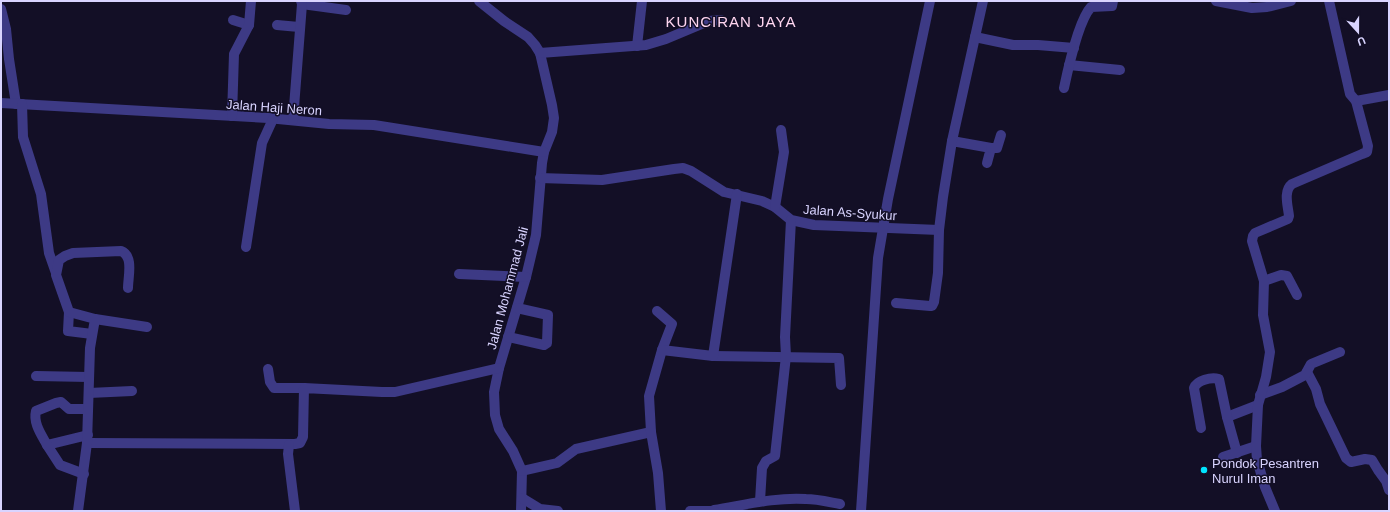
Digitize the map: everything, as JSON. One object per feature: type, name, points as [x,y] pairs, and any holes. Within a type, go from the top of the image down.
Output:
[{"type":"street","points":[[232,116],[234,54],[249,25],[251,1]]},
{"type":"street","name":"Jalan Mohammad Jali","points":[[479,1],[504,21],[528,37],[535,44],[540,53],[554,118],[552,132],[544,152],[540,178],[536,235],[526,277],[499,368],[494,392],[495,415],[522,471],[521,511]]},
{"type":"street","points":[[637,46],[642,1]]},
{"type":"street","points":[[861,511],[878,258],[930,1]]},
{"type":"street","points":[[896,303],[932,306],[934,302],[938,273],[939,230],[943,196],[952,141],[983,1]]},
{"type":"street","points":[[1064,88],[1069,65],[1086,12],[1091,7],[1112,6],[1113,1]]},
{"type":"street","points":[[1216,1],[1252,8],[1267,7],[1291,1]]},
{"type":"street","points":[[1275,511],[1264,487],[1257,460],[1256,446],[1259,400],[1266,377],[1270,352],[1263,315],[1264,281],[1252,241],[1253,236],[1255,233],[1288,219],[1288,187],[1367,152],[1368,146],[1356,101],[1350,94],[1329,1]]},
{"type":"street","points":[[293,120],[302,3],[346,10]]},
{"type":"street","points":[[1,9],[6,29],[8,59],[19,104],[22,137],[41,194],[50,253],[56,275],[70,312],[68,331],[92,334]]},
{"type":"street","points":[[233,20],[249,25]]},
{"type":"street","points":[[540,53],[637,46],[666,39],[709,21],[721,20]]},
{"type":"street","points":[[278,25],[299,27]]},
{"type":"street","points":[[975,37],[1013,45],[1038,45],[1074,48]]},
{"type":"street","points":[[1069,65],[1120,70]]},
{"type":"street","points":[[1356,101],[1365,101],[1389,95]]},
{"type":"street","name":"Jalan Haji Neron","points":[[1,103],[232,116],[329,124],[383,126],[544,152]]},
{"type":"street","points":[[246,247],[262,143],[272,119]]},
{"type":"street","points":[[775,207],[784,152],[780,130]]},
{"type":"street","points":[[952,141],[997,148],[1001,135]]},
{"type":"street","points":[[987,163],[991,148]]},
{"type":"street","name":"Jalan As-Syukur","points":[[540,178],[602,180],[683,168],[691,171],[724,192],[762,201],[775,207],[791,220],[814,225],[939,230]]},
{"type":"street","points":[[713,356],[737,194]]},
{"type":"street","points":[[760,501],[762,468],[766,461],[775,456],[786,356],[786,323],[791,220]]},
{"type":"street","points":[[56,275],[59,260],[65,256],[73,254],[121,251],[125,252],[129,258],[128,288]]},
{"type":"street","points":[[459,274],[526,277]]},
{"type":"street","points":[[1264,281],[1281,275],[1287,276],[1297,294]]},
{"type":"street","points":[[508,337],[544,345],[547,343],[548,314],[517,308]]},
{"type":"street","points":[[657,311],[672,324],[662,350],[650,396],[651,432],[658,473],[661,511]]},
{"type":"street","points":[[70,312],[147,327]]},
{"type":"street","points":[[78,511],[88,439],[89,377],[92,334],[95,318]]},
{"type":"street","points":[[662,350],[713,356],[839,358],[841,385]]},
{"type":"street","points":[[1227,417],[1305,375],[1312,364],[1340,352]]},
{"type":"street","points":[[268,369],[270,382],[274,388],[395,392],[499,368]]},
{"type":"street","points":[[1308,372],[1316,389],[1320,404],[1346,458],[1351,462],[1372,460],[1386,481],[1389,490]]},
{"type":"street","points":[[36,376],[89,377]]},
{"type":"street","points":[[1201,428],[1194,388],[1195,385],[1199,382],[1214,378],[1219,379],[1227,417],[1237,453]]},
{"type":"street","points":[[47,445],[88,439],[289,445],[300,443],[303,437],[304,388]]},
{"type":"street","points":[[89,393],[132,391]]},
{"type":"street","points":[[84,474],[60,465],[47,445],[34,417],[36,411],[61,402],[69,409],[88,409]]},
{"type":"street","points":[[522,471],[557,463],[576,449],[651,432]]},
{"type":"street","points":[[289,445],[288,454],[295,511]]},
{"type":"street","points":[[1223,458],[1256,446]]},
{"type":"street","points":[[522,498],[540,509],[558,511]]},
{"type":"street","points":[[690,511],[714,510],[760,501],[806,499],[840,504]]},
{"type":"place","name":"Pondok Pesantren Nurul Iman","points":[[1204,470]]},
{"type":"district","name":"KUNCIRAN JAYA","points":[[731,22]]}]
